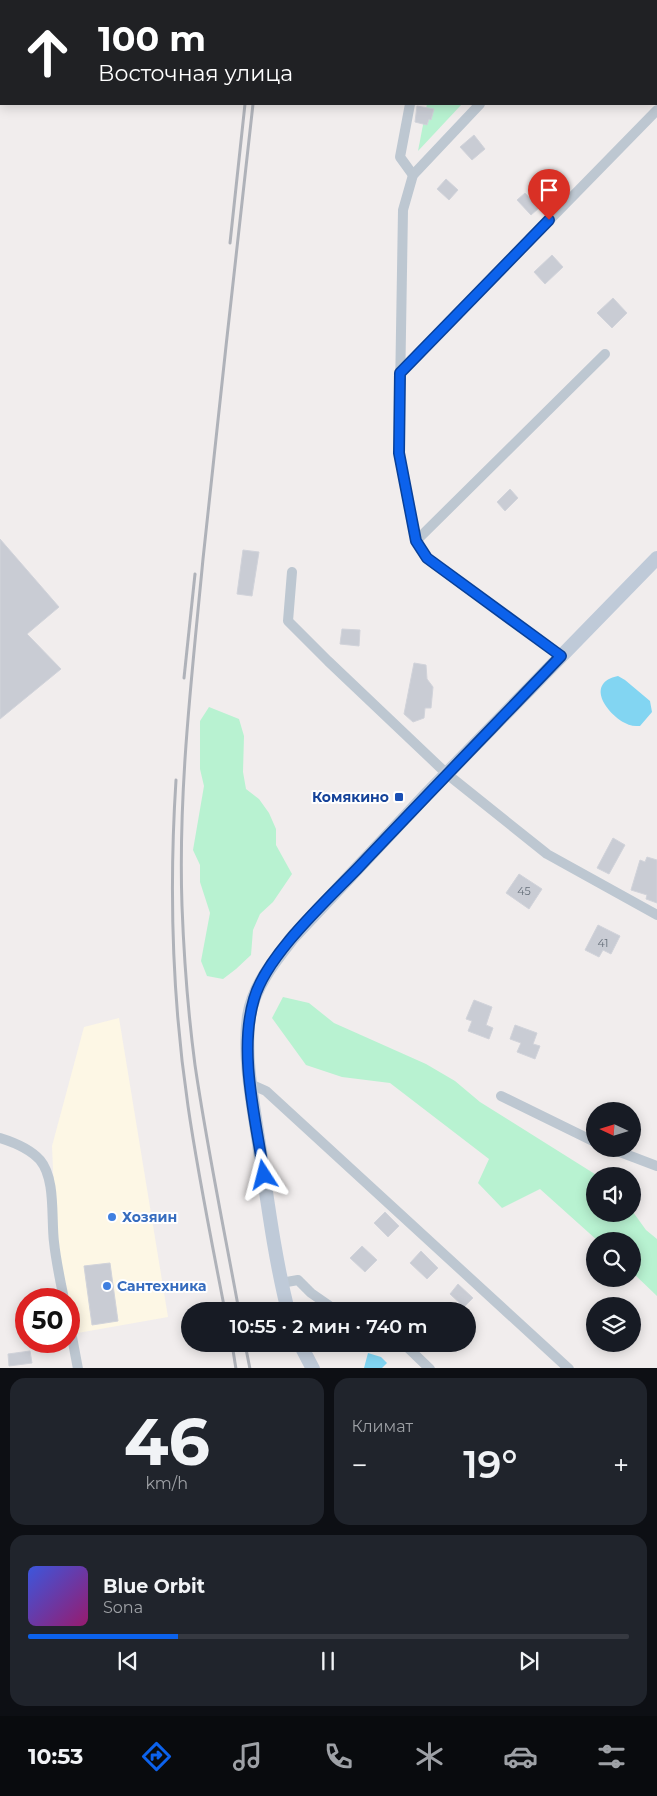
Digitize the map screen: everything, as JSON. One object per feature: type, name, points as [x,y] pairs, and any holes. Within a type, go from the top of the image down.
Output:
[{"type":"main road","points":[[286,1302],[281,1283],[250,1084],[248,1041],[254,996],[263,978],[293,937],[657,558]]},
{"type":"main road","points":[[304,1352],[313,1368]]},
{"type":"street","points":[[410,105],[400,157],[413,175]]},
{"type":"street","points":[[479,105],[413,175],[403,210],[399,453],[416,541],[427,558],[561,656]]},
{"type":"street","points":[[400,373],[657,110]]},
{"type":"street","points":[[416,541],[605,354]]},
{"type":"street","points":[[292,572],[288,621],[335,668],[448,774],[547,854],[657,915]]},
{"type":"street","points":[[250,1084],[266,1092],[569,1368]]},
{"type":"street","points":[[501,1096],[586,1138]]},
{"type":"street","points":[[0,1138],[16,1144],[40,1160],[45,1169],[49,1182],[54,1241],[62,1288]]},
{"type":"street","points":[[636,1158],[657,1166]]},
{"type":"street","points":[[281,1283],[298,1280],[310,1293],[324,1302]]},
{"type":"street","points":[[413,1352],[430,1368]]},
{"type":"street","points":[[75,1353],[78,1368]]},
{"type":"shaded area","points":[[119,1018],[168,1317],[80,1333],[80,1288],[65,1288],[57,1263],[52,1146],[84,1027]]},
{"type":"green space","points":[[427,105],[461,105],[418,151]]},
{"type":"green space","points":[[209,707],[239,719],[244,736],[243,772],[246,789],[259,799],[269,813],[276,829],[276,845],[292,874],[273,902],[260,914],[253,930],[251,955],[223,979],[207,976],[201,961],[210,913],[200,882],[200,865],[193,850],[204,786],[200,769],[200,721]]},
{"type":"green space","points":[[283,997],[309,1003],[334,1023],[426,1064],[455,1081],[480,1102],[586,1168],[586,1222],[640,1222],[646,1230],[657,1239],[657,1296],[641,1281],[641,1232],[588,1232],[540,1189],[502,1208],[478,1183],[489,1159],[390,1083],[342,1077],[306,1065],[272,1018]]},
{"type":"water","points":[[618,676],[650,701],[652,712],[640,726],[629,725],[618,718],[606,706],[602,698],[602,685]]},
{"type":"water","points":[[368,1353],[381,1357],[387,1363],[382,1368],[364,1368]]},
{"type":"building","points":[[417,106],[434,109],[431,120],[429,119],[427,125],[415,122]]},
{"type":"building","points":[[474,135],[485,149],[472,160],[460,147]]},
{"type":"building","points":[[446,179],[458,190],[449,200],[437,189]]},
{"type":"building","points":[[525,193],[539,208],[531,215],[517,200]]},
{"type":"building","points":[[552,255],[563,267],[545,284],[534,272]]},
{"type":"building","points":[[613,298],[627,313],[612,328],[597,313]]},
{"type":"building","points":[[510,489],[518,498],[505,511],[497,502]]},
{"type":"building","points":[[0,539],[59,607],[27,634],[61,669],[0,719]]},
{"type":"building","points":[[243,550],[259,552],[252,596],[237,594]]},
{"type":"building","points":[[342,629],[360,630],[359,646],[340,644]]},
{"type":"building","points":[[414,663],[426,665],[427,679],[433,687],[431,708],[425,708],[424,718],[413,722],[404,714]]},
{"type":"building","points":[[613,838],[625,845],[609,874],[597,868]]},
{"type":"building","points":[[647,857],[657,860],[657,903],[646,899],[647,895],[631,890],[640,860],[645,862]]},
{"type":"building","points":[[519,874],[542,889],[529,909],[506,893]]},
{"type":"building","points":[[598,925],[620,936],[611,954],[603,950],[599,957],[585,950]]},
{"type":"building","points":[[474,1000],[492,1007],[486,1025],[493,1028],[489,1039],[468,1031],[472,1021],[466,1019]]},
{"type":"building","points":[[515,1025],[537,1033],[533,1044],[540,1046],[535,1059],[517,1052],[521,1043],[510,1039]]},
{"type":"building","points":[[385,1212],[399,1226],[388,1237],[374,1223]]},
{"type":"building","points":[[362,1246],[377,1260],[365,1272],[350,1258]]},
{"type":"building","points":[[421,1251],[438,1268],[427,1279],[410,1263]]},
{"type":"building","points":[[110,1263],[118,1321],[92,1325],[84,1266]]},
{"type":"building","points":[[458,1284],[473,1298],[469,1302],[459,1302],[450,1294]]},
{"type":"building","points":[[30,1353],[32,1363],[9,1366],[8,1354]]},
{"type":"railway","points":[[230,243],[245,105]]},
{"type":"railway","points":[[237,1302],[195,1065],[185,966],[181,863],[187,732],[203,559],[253,105]]},
{"type":"railway","points":[[184,678],[195,574]]},
{"type":"railway","points":[[176,780],[173,943],[178,1025],[192,1132],[223,1302]]},
{"type":"railway","points":[[233,1352],[236,1368]]},
{"type":"railway","points":[[247,1352],[250,1368]]},
{"type":"place","name":"Комякино","points":[[399,797]]},
{"type":"place","name":"Хозяин","points":[[112,1217]]},
{"type":"place","name":"Сантехника","points":[[107,1286]]},
{"type":"route","points":[[264,1175],[248,1062],[250,1015],[254,996],[263,978],[275,959],[293,937],[427,794],[561,656],[427,558],[416,541],[399,453],[400,373],[549,220]]}]
